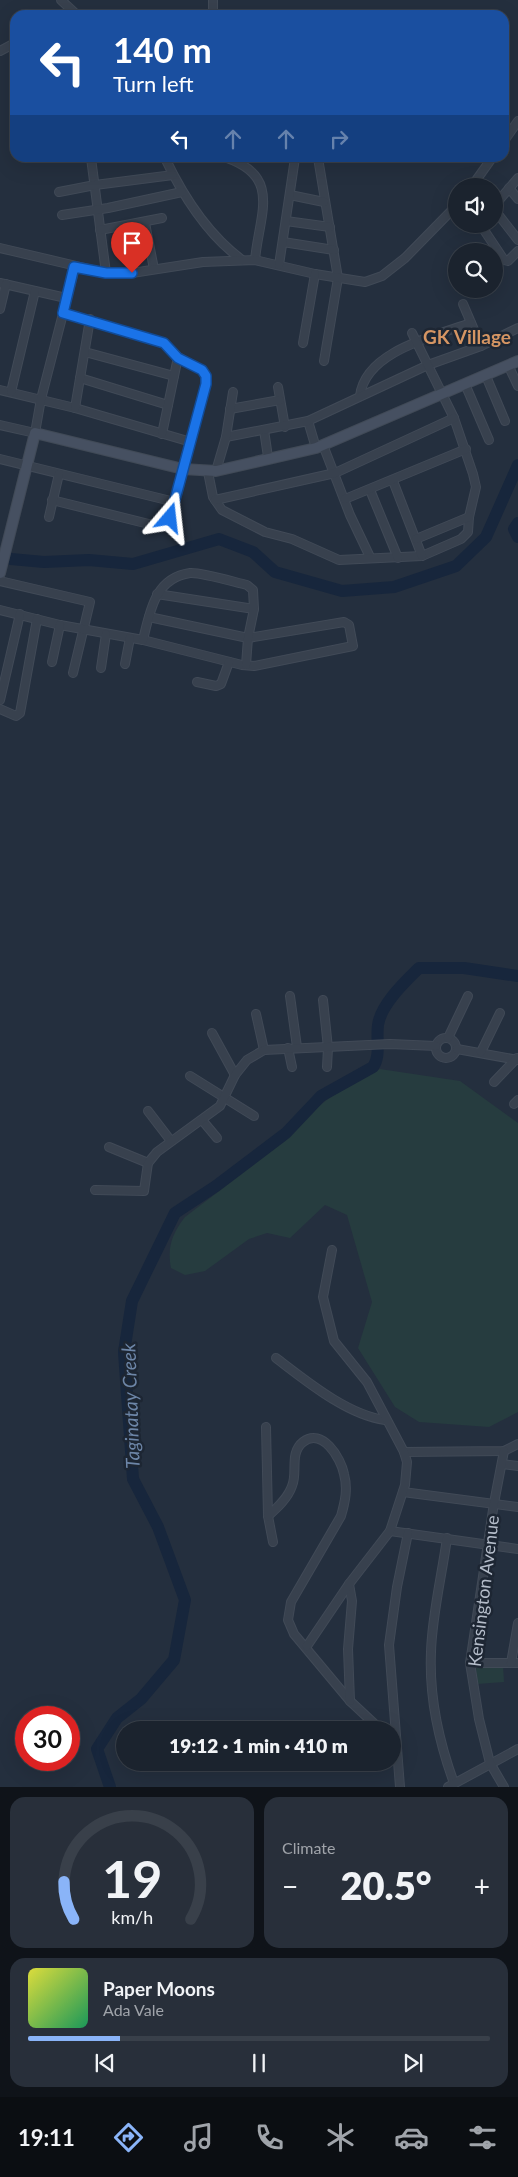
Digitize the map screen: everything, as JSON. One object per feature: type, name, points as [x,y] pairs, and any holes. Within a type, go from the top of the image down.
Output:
[{"type":"street","points":[[61,0],[70,10]]},
{"type":"street","points":[[509,134],[518,121]]},
{"type":"street","points":[[92,162],[106,273]]},
{"type":"street","points":[[167,162],[182,192],[211,231],[242,260]]},
{"type":"street","points":[[235,162],[254,171],[261,181],[262,214],[255,260]]},
{"type":"street","points":[[279,265],[294,162]]},
{"type":"street","points":[[319,162],[338,278],[324,361]]},
{"type":"street","points":[[478,178],[489,162]]},
{"type":"street","points":[[59,192],[95,185],[173,175]]},
{"type":"street","points":[[503,196],[518,178]]},
{"type":"street","points":[[509,188],[518,199]]},
{"type":"street","points":[[62,215],[97,210],[182,192]]},
{"type":"street","points":[[290,195],[324,202]]},
{"type":"street","points":[[0,248],[74,267],[106,273],[132,273],[203,262],[255,260],[315,274],[365,282],[382,276],[405,258],[448,214]]},
{"type":"street","points":[[100,230],[162,218]]},
{"type":"street","points":[[503,219],[518,240]]},
{"type":"street","points":[[286,221],[330,227]]},
{"type":"street","points":[[145,222],[154,270]]},
{"type":"street","points":[[124,226],[132,273]]},
{"type":"street","points":[[486,233],[506,261],[518,251]]},
{"type":"street","points":[[283,242],[334,250]]},
{"type":"street","points":[[0,573],[74,267]]},
{"type":"street","points":[[303,343],[315,274]]},
{"type":"street","points":[[0,309],[3,284],[66,298]]},
{"type":"street","points":[[11,392],[35,291]]},
{"type":"street","points":[[464,304],[480,346]]},
{"type":"street","points":[[52,500],[161,527],[170,518],[206,384],[206,376],[198,367],[178,358],[164,343],[90,319],[63,313]]},
{"type":"street","points":[[74,408],[86,352],[90,319]]},
{"type":"street","points":[[360,396],[365,379],[390,354],[416,342],[471,323]]},
{"type":"street","points":[[226,437],[308,421],[428,365],[480,346],[518,328]]},
{"type":"street","points":[[233,392],[226,437],[212,472],[215,500],[222,510],[243,523],[265,532],[292,539],[339,560],[360,560],[370,557],[398,558],[422,556],[466,535],[476,487],[466,449],[454,418],[412,333]]},
{"type":"street","points":[[86,352],[174,376]]},
{"type":"street","points":[[162,434],[178,358]]},
{"type":"street","points":[[0,425],[183,469],[212,472],[319,446],[514,364],[518,386]]},
{"type":"street","points":[[486,376],[505,421]]},
{"type":"street","points":[[80,378],[168,405]]},
{"type":"street","points":[[465,384],[489,440]]},
{"type":"street","points":[[278,387],[285,427]]},
{"type":"street","points":[[0,390],[41,399],[191,442]]},
{"type":"street","points":[[230,409],[280,400]]},
{"type":"street","points":[[215,500],[336,473],[454,418]]},
{"type":"street","points":[[308,421],[319,446],[336,473],[350,515],[370,557]]},
{"type":"street","points":[[264,430],[268,458]]},
{"type":"street","points":[[345,499],[393,481],[466,449]]},
{"type":"street","points":[[0,459],[175,502]]},
{"type":"street","points":[[49,517],[59,474]]},
{"type":"street","points":[[393,481],[422,556]]},
{"type":"street","points":[[370,490],[398,558]]},
{"type":"street","points":[[416,539],[469,517]]},
{"type":"street","points":[[144,640],[148,617],[157,594],[167,584],[191,573],[247,585],[253,590],[254,609],[248,638],[246,665]]},
{"type":"street","points":[[0,581],[88,600],[91,605],[82,628],[73,673]]},
{"type":"street","points":[[157,594],[254,609]]},
{"type":"street","points":[[0,610],[60,625],[144,640],[229,662],[254,666],[352,648],[353,645],[349,625],[344,622],[248,638],[148,617]]},
{"type":"street","points":[[0,700],[20,614]]},
{"type":"street","points":[[0,709],[16,716],[20,713],[37,619]]},
{"type":"street","points":[[52,662],[60,625]]},
{"type":"street","points":[[101,668],[106,634]]},
{"type":"street","points":[[125,664],[130,638]]},
{"type":"street","points":[[197,682],[216,686],[220,684],[229,662]]},
{"type":"street","points":[[290,996],[297,1047]]},
{"type":"street","points":[[448,1038],[468,996]]},
{"type":"street","points":[[323,1000],[328,1048],[327,1067]]},
{"type":"street","points":[[256,1014],[264,1050]]},
{"type":"street","points":[[481,1052],[500,1014]]},
{"type":"street","points":[[212,1033],[235,1075]]},
{"type":"street","points":[[448,1038],[456,1043],[457,1049],[454,1055],[445,1058],[437,1052],[436,1046],[439,1040],[448,1038]]},
{"type":"street","points":[[96,1190],[144,1191],[148,1163],[157,1152],[220,1106],[235,1075],[247,1060],[264,1050],[390,1044],[436,1046]]},
{"type":"street","points":[[288,1048],[292,1067]]},
{"type":"street","points":[[457,1049],[517,1059]]},
{"type":"street","points":[[494,1082],[517,1059]]},
{"type":"street","points":[[190,1076],[254,1116]]},
{"type":"street","points":[[148,1112],[171,1140]]},
{"type":"street","points":[[202,1120],[217,1138]]},
{"type":"street","points":[[109,1147],[148,1163]]},
{"type":"street","points":[[306,1646],[348,1584],[390,1531],[403,1492],[407,1462],[404,1452],[384,1420],[367,1382],[334,1341],[323,1297],[332,1250]]},
{"type":"street","points":[[276,1358],[356,1412],[371,1418],[384,1420]]},
{"type":"street","points":[[266,1427],[268,1516],[273,1542]]},
{"type":"street","points":[[268,1516],[282,1503],[293,1485],[295,1458],[301,1443],[309,1438],[323,1441],[341,1463],[346,1490],[341,1516],[291,1602],[288,1611],[290,1626],[350,1700],[372,1721]]},
{"type":"street","points":[[404,1452],[504,1451],[518,1444]]},
{"type":"street","name":"Kensington Avenue","points":[[504,1451],[470,1663],[479,1719],[490,1763],[504,1787]]},
{"type":"street","points":[[502,1464],[518,1466]]},
{"type":"street","points":[[403,1492],[518,1508]]},
{"type":"street","points":[[390,1531],[518,1549]]},
{"type":"street","points":[[393,1721],[389,1645],[397,1587],[408,1533]]},
{"type":"street","points":[[448,1538],[431,1650],[430,1673],[433,1703],[455,1785],[490,1763],[518,1749]]},
{"type":"street","points":[[348,1584],[352,1606],[348,1649],[350,1700]]},
{"type":"street","points":[[470,1663],[514,1663],[518,1622]]},
{"type":"street","points":[[398,1771],[400,1787]]},
{"type":"green space","points":[[380,1069],[460,1081],[518,1123],[518,1412],[489,1427],[419,1422],[395,1407],[358,1348],[372,1302],[347,1215],[325,1205],[290,1238],[267,1233],[249,1239],[205,1271],[185,1275],[171,1268],[170,1247],[177,1229],[185,1217],[285,1141],[315,1109],[332,1096]]},
{"type":"green space","points":[[503,1665],[504,1682],[477,1684],[476,1667]]},
{"type":"waterway","points":[[0,554],[11,559],[44,562],[89,560],[133,564],[219,539],[253,552],[275,572],[342,591],[394,587],[456,566],[486,537],[518,465]]},
{"type":"waterway","name":"Taginatay Creek","points":[[518,523],[514,529],[518,537]]},
{"type":"waterway","name":"Taginatay Creek","points":[[110,1787],[97,1749],[117,1718],[141,1699],[174,1660],[185,1600],[158,1527],[133,1479],[124,1352],[132,1301],[175,1213],[216,1186],[286,1133],[321,1096],[373,1067],[378,1053],[378,1025],[380,1017],[394,994],[419,968],[464,968],[518,976]]},
{"type":"district","name":"GK Village","points":[[467,336]]},
{"type":"route","points":[[132,273],[106,273],[74,267],[63,313],[90,319],[164,343],[172,349],[178,358],[198,367],[206,376],[206,384],[170,518]]}]
